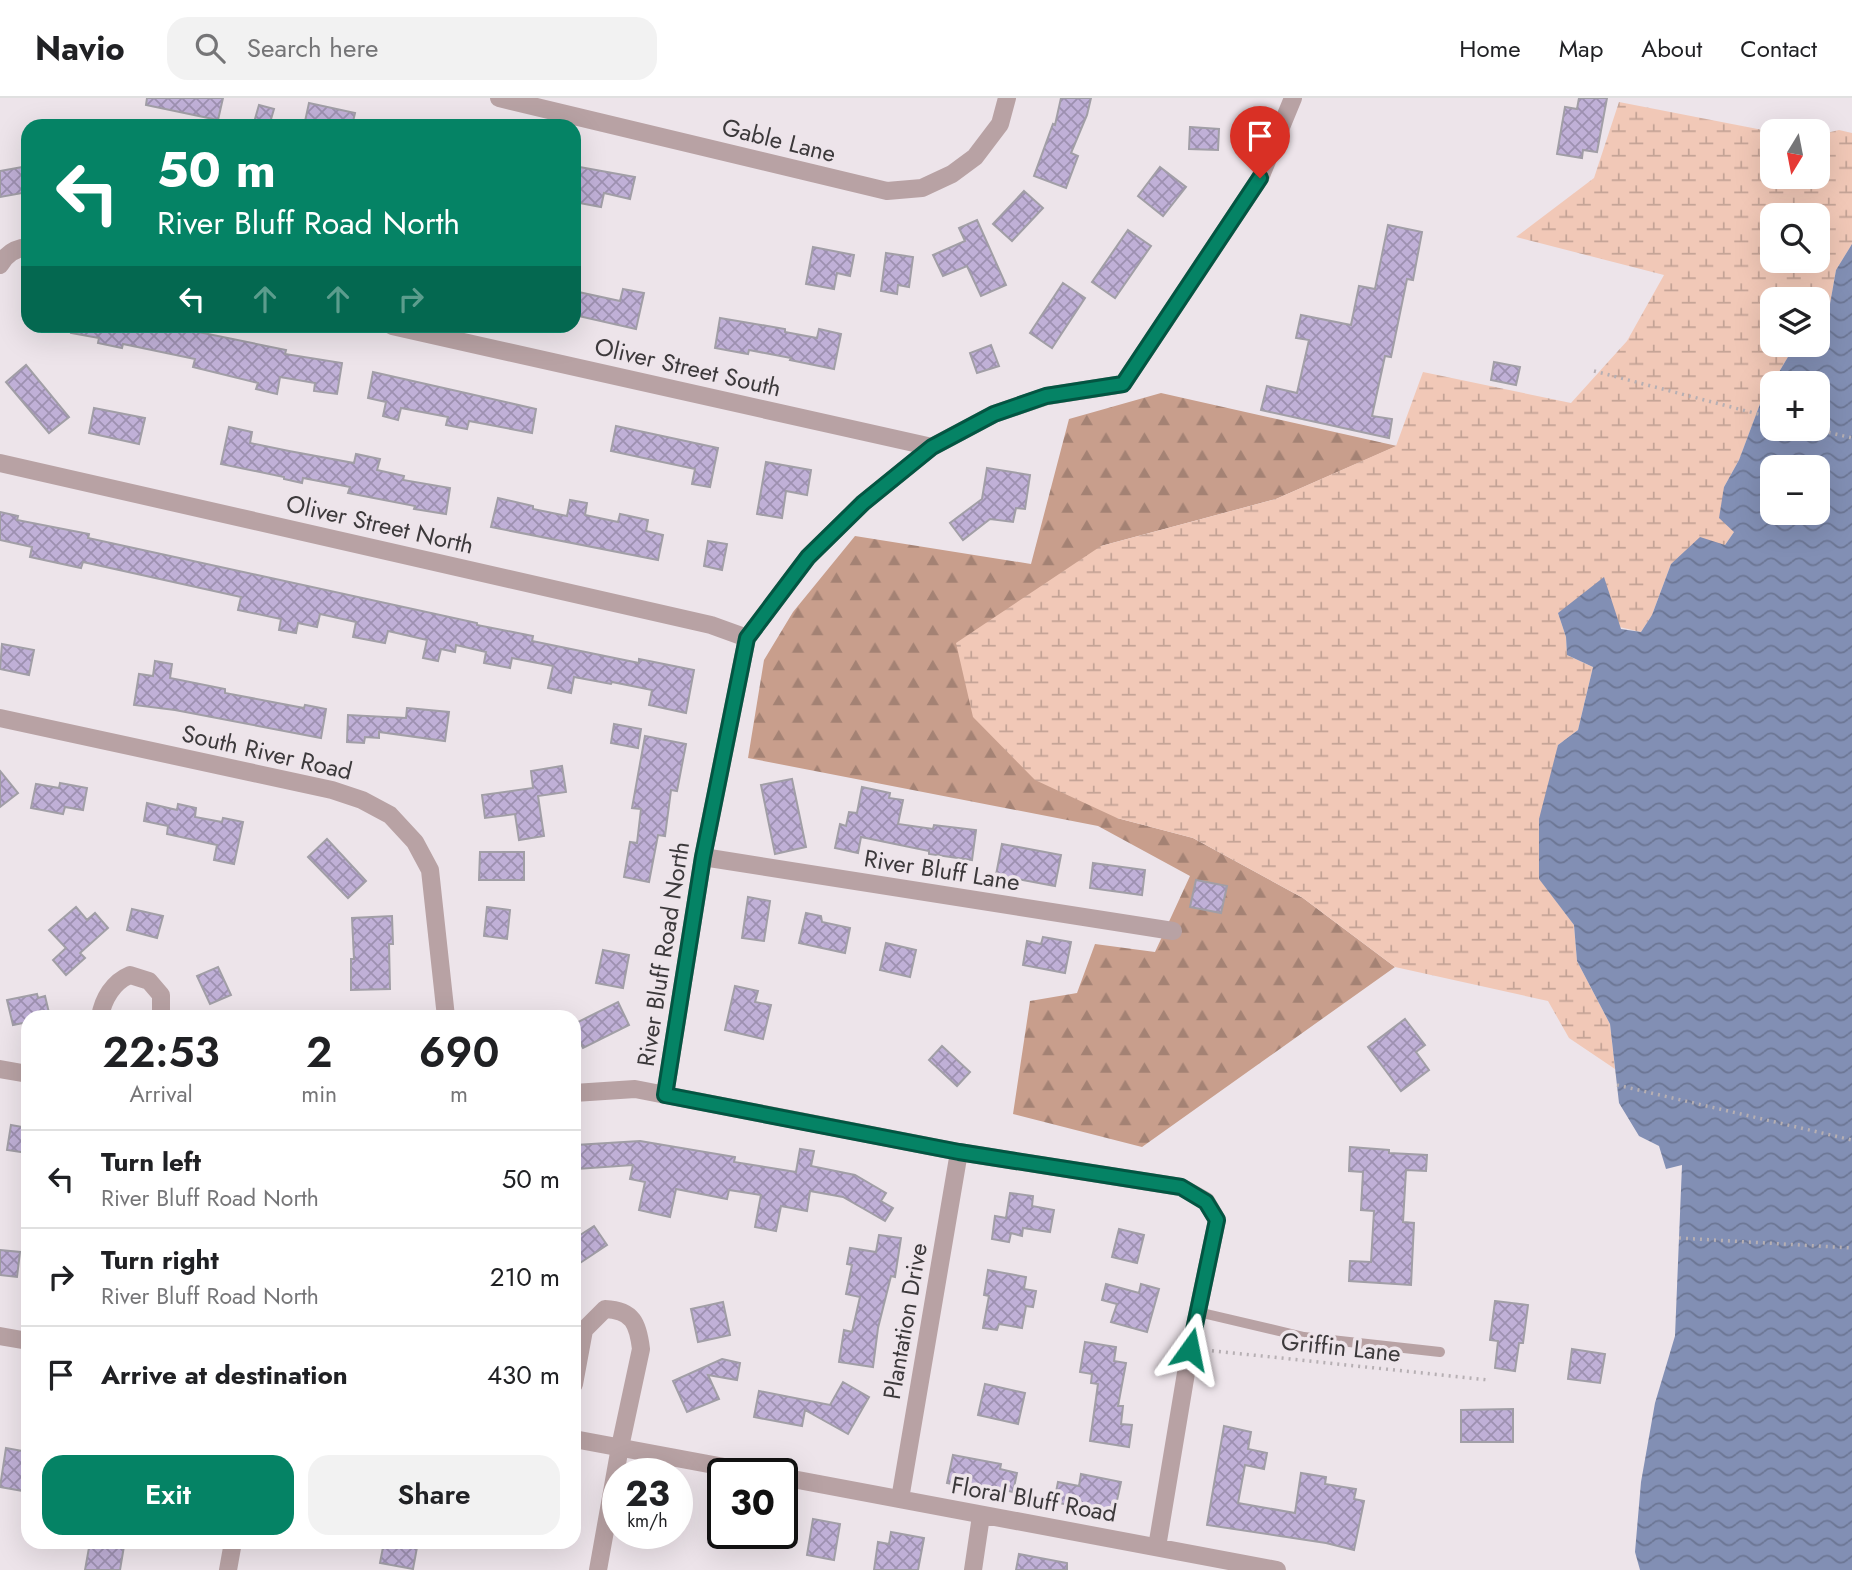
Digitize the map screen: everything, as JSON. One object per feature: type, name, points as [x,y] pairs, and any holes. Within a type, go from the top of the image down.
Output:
[{"type":"street","name":"Gable Lane","points":[[499,98],[887,191],[922,188],[952,174],[975,157],[1000,124],[1007,98]]},
{"type":"street","name":"River Bluff Road North","points":[[1157,1547],[1190,1349],[1217,1220],[1206,1202],[1181,1187],[959,1152],[665,1095],[703,857],[747,638],[808,557],[863,503],[932,447],[994,414],[1046,396],[1123,384],[1260,178],[1293,98]]},
{"type":"street","points":[[0,265],[4,257],[21,247]]},
{"type":"street","name":"Oliver Street South","points":[[423,333],[932,447]]},
{"type":"street","name":"Oliver Street North","points":[[0,463],[711,625],[747,638]]},
{"type":"street","name":"South River Road","points":[[0,718],[332,790],[362,800],[390,814],[415,842],[430,870],[445,1010]]},
{"type":"street","name":"River Bluff Lane","points":[[703,857],[1173,931]]},
{"type":"street","points":[[103,1010],[111,989],[119,979],[130,975],[149,981],[161,995],[161,1010]]},
{"type":"street","points":[[0,1069],[21,1073]]},
{"type":"street","points":[[581,1093],[635,1089],[665,1095]]},
{"type":"street","name":"Plantation Drive","points":[[900,1499],[959,1152]]},
{"type":"street","points":[[581,1346],[584,1330],[606,1309],[624,1312],[634,1320],[641,1349],[598,1570]]},
{"type":"street","points":[[0,1336],[21,1340]]},
{"type":"street","points":[[581,1440],[707,1464]]},
{"type":"street","name":"Floral Bluff Road","points":[[798,1480],[1277,1570]]},
{"type":"street","points":[[973,1570],[981,1516]]},
{"type":"street","points":[[228,1570],[232,1549]]},
{"type":"lane","points":[[1198,1312],[1304,1337],[1440,1352]]},
{"type":"path","points":[[1594,371],[1760,415]]},
{"type":"path","points":[[1830,433],[1852,438]]},
{"type":"path","points":[[1617,1085],[1852,1140]]},
{"type":"path","points":[[1679,1237],[1852,1248]]},
{"type":"path","name":"Griffin Lane","points":[[1190,1349],[1489,1380]]},
{"type":"green space","points":[[1619,102],[1760,129],[1760,189],[1830,189],[1830,132],[1839,130],[1852,133],[1852,244],[1836,270],[1830,304],[1830,287],[1760,287],[1760,357],[1788,357],[1780,371],[1760,371],[1760,404],[1739,460],[1724,487],[1734,532],[1725,545],[1671,564],[1652,615],[1641,632],[1558,613],[1566,637],[1567,655],[1593,667],[1578,730],[1558,745],[1539,878],[1574,925],[1577,961],[1610,1024],[1615,1069],[1569,1038],[1548,1001],[1395,967],[1303,898],[1193,838],[1117,818],[1035,780],[973,717],[956,643],[1101,546],[1276,499],[1396,446],[1423,372],[1571,403],[1627,341],[1664,275],[1516,237],[1594,178]]},
{"type":"green space","points":[[1161,393],[1397,446],[1276,499],[1101,546],[1117,818],[1193,838],[1303,898],[1395,967],[1142,1147],[1013,1114],[1030,1001],[1077,993],[1095,944],[1155,952],[1190,876],[1098,826],[748,758],[764,660],[793,612],[855,536],[1031,564],[1069,419]]},
{"type":"water","points":[[1852,244],[1852,1570],[1640,1570],[1635,1552],[1641,1482],[1655,1403],[1675,1336],[1682,1165],[1666,1169],[1659,1146],[1639,1136],[1619,1103],[1610,1024],[1577,961],[1574,925],[1539,879],[1539,819],[1558,745],[1578,730],[1593,667],[1567,655],[1566,637],[1558,613],[1604,577],[1621,629],[1641,632],[1652,615],[1671,564],[1700,537],[1725,545],[1734,532],[1719,518],[1724,487],[1739,460],[1760,404],[1760,441],[1830,441],[1830,371],[1780,371],[1788,357],[1830,357],[1830,304],[1836,270]]},
{"type":"building","points":[[147,98],[223,98],[218,119],[146,105]]},
{"type":"building","points":[[1061,98],[1091,98],[1071,153],[1078,156],[1066,188],[1034,176],[1053,124],[1055,125]]},
{"type":"building","points":[[1579,98],[1607,98],[1597,152],[1583,150],[1582,158],[1557,154],[1565,107],[1577,109]]},
{"type":"building","points":[[309,103],[355,113],[354,119],[306,119]]},
{"type":"building","points":[[259,105],[274,109],[271,119],[255,119]]},
{"type":"building","points":[[1190,127],[1219,129],[1218,150],[1189,149]]},
{"type":"building","points":[[21,167],[21,193],[0,197],[0,171]]},
{"type":"building","points":[[581,167],[635,177],[630,199],[604,193],[601,207],[581,203]]},
{"type":"building","points":[[1160,167],[1186,187],[1163,216],[1138,196]]},
{"type":"building","points":[[1024,191],[1043,208],[1012,241],[993,224]]},
{"type":"building","points":[[977,220],[1006,285],[981,296],[967,266],[943,276],[933,255],[965,241],[959,228]]},
{"type":"building","points":[[1388,225],[1422,232],[1413,280],[1407,279],[1391,357],[1385,356],[1372,416],[1392,419],[1389,438],[1261,410],[1267,386],[1297,393],[1309,340],[1296,338],[1301,315],[1351,325],[1359,286],[1375,289]]},
{"type":"building","points":[[1128,230],[1151,246],[1115,298],[1092,282]]},
{"type":"building","points":[[813,247],[854,255],[850,276],[837,273],[834,289],[806,284]]},
{"type":"building","points":[[886,253],[913,257],[909,287],[898,285],[897,294],[881,291]]},
{"type":"building","points":[[1063,283],[1085,298],[1052,348],[1030,333]]},
{"type":"building","points":[[623,289],[644,293],[636,329],[581,317],[581,293],[620,301]]},
{"type":"building","points":[[720,318],[785,329],[785,332],[817,338],[819,329],[841,334],[834,369],[749,350],[748,354],[715,348]]},
{"type":"building","points":[[71,333],[203,333],[286,350],[285,354],[342,363],[337,394],[314,391],[315,383],[280,377],[277,394],[256,389],[258,383],[193,367],[195,359],[123,344],[122,348],[98,343],[99,338]]},
{"type":"building","points":[[991,345],[999,366],[977,373],[970,353]]},
{"type":"building","points":[[1494,362],[1520,367],[1516,385],[1491,380]]},
{"type":"building","points":[[26,365],[69,417],[49,433],[6,382]]},
{"type":"building","points":[[373,372],[536,409],[532,433],[469,421],[467,429],[446,425],[448,417],[401,408],[398,420],[383,416],[386,402],[368,398]]},
{"type":"building","points":[[94,408],[145,418],[139,444],[89,433]]},
{"type":"building","points":[[616,426],[718,448],[710,487],[692,484],[695,469],[611,451]]},
{"type":"building","points":[[229,427],[252,432],[250,443],[354,463],[356,454],[380,459],[377,470],[404,476],[403,480],[450,488],[446,514],[348,493],[350,487],[303,478],[302,483],[221,464]]},
{"type":"building","points":[[766,462],[811,470],[807,495],[786,491],[782,518],[757,514]]},
{"type":"building","points":[[987,468],[1030,475],[1025,509],[1016,508],[1013,522],[990,519],[963,540],[950,523],[982,499]]},
{"type":"building","points":[[498,498],[567,516],[570,500],[587,503],[585,515],[618,522],[620,514],[648,520],[646,531],[663,535],[658,560],[491,527]]},
{"type":"building","points":[[0,512],[18,516],[17,520],[89,534],[88,538],[533,636],[532,641],[639,663],[639,659],[694,670],[686,713],[649,705],[652,690],[612,682],[611,684],[574,677],[571,693],[548,688],[553,666],[512,658],[510,668],[484,663],[486,652],[456,645],[455,652],[441,649],[438,661],[423,658],[427,640],[388,631],[385,643],[353,637],[356,622],[320,614],[317,627],[298,623],[296,633],[279,630],[281,619],[238,610],[241,597],[83,562],[81,568],[30,557],[32,547],[0,540]]},
{"type":"building","points":[[708,541],[727,544],[722,570],[704,566]]},
{"type":"building","points":[[2,644],[34,650],[29,675],[0,669]]},
{"type":"building","points":[[155,661],[172,664],[170,678],[225,689],[225,693],[304,708],[305,705],[326,709],[321,738],[175,710],[134,705],[139,674],[153,676]]},
{"type":"building","points":[[407,708],[449,712],[445,741],[379,732],[379,738],[365,737],[364,743],[347,742],[348,715],[406,718]]},
{"type":"building","points":[[614,724],[641,729],[638,748],[611,743]]},
{"type":"building","points":[[645,736],[686,744],[677,791],[671,790],[665,836],[658,835],[649,882],[624,877],[630,842],[637,843],[641,809],[632,808]]},
{"type":"building","points":[[562,766],[566,792],[538,796],[544,836],[519,840],[515,814],[485,818],[482,795],[533,788],[531,771]]},
{"type":"building","points":[[0,771],[18,793],[0,807]]},
{"type":"building","points":[[792,779],[806,847],[775,854],[761,785]]},
{"type":"building","points":[[60,783],[87,788],[83,810],[65,807],[63,814],[31,808],[36,784],[59,788]]},
{"type":"building","points":[[862,787],[890,793],[889,798],[903,800],[898,824],[933,829],[934,825],[976,830],[972,860],[929,854],[929,851],[861,837],[858,853],[835,848],[840,824],[846,826],[849,812],[857,813]]},
{"type":"building","points":[[147,803],[177,810],[178,804],[196,808],[195,817],[222,822],[223,818],[243,822],[234,864],[214,860],[217,845],[167,834],[168,826],[144,821]]},
{"type":"building","points":[[327,839],[366,881],[348,898],[308,857]]},
{"type":"building","points":[[1002,844],[1061,855],[1055,886],[996,875]]},
{"type":"building","points":[[480,852],[524,852],[524,880],[479,880]]},
{"type":"building","points":[[1093,863],[1145,870],[1142,895],[1090,888]]},
{"type":"building","points":[[1196,880],[1227,886],[1221,913],[1190,907]]},
{"type":"building","points":[[748,897],[770,901],[764,941],[742,938]]},
{"type":"building","points":[[76,907],[87,920],[95,913],[108,928],[80,953],[85,958],[66,975],[53,960],[66,948],[49,930]]},
{"type":"building","points":[[487,907],[510,910],[507,939],[484,936]]},
{"type":"building","points":[[132,909],[163,916],[157,938],[127,930]]},
{"type":"building","points":[[806,913],[821,916],[822,922],[850,928],[845,953],[799,943]]},
{"type":"building","points":[[392,916],[393,944],[389,944],[390,989],[351,990],[351,959],[354,959],[352,918]]},
{"type":"building","points":[[1043,937],[1071,942],[1065,973],[1023,965],[1027,941],[1041,944]]},
{"type":"building","points":[[886,943],[916,950],[910,977],[880,970]]},
{"type":"building","points":[[603,950],[629,955],[623,988],[596,983]]},
{"type":"building","points":[[218,967],[231,995],[210,1004],[197,976]]},
{"type":"building","points":[[735,986],[758,991],[755,1002],[771,1005],[763,1039],[725,1030]]},
{"type":"building","points":[[37,994],[38,998],[45,996],[48,1010],[21,1010],[21,1023],[13,1025],[7,1000]]},
{"type":"building","points":[[618,1002],[629,1025],[583,1048],[581,1020]]},
{"type":"building","points":[[1405,1019],[1425,1045],[1416,1052],[1429,1070],[1401,1091],[1368,1047]]},
{"type":"building","points":[[942,1046],[970,1072],[957,1086],[929,1060]]},
{"type":"building","points":[[11,1125],[21,1127],[21,1152],[7,1150]]},
{"type":"building","points":[[640,1141],[735,1157],[734,1162],[796,1172],[800,1149],[814,1151],[811,1166],[855,1175],[886,1193],[881,1201],[893,1208],[885,1221],[843,1197],[810,1191],[807,1211],[781,1206],[776,1231],[755,1227],[761,1195],[729,1190],[727,1199],[676,1189],[670,1217],[639,1210],[645,1182],[630,1179],[633,1165],[581,1169],[581,1145]]},
{"type":"building","points":[[1350,1147],[1427,1155],[1426,1171],[1406,1170],[1403,1222],[1414,1223],[1411,1285],[1349,1281],[1350,1261],[1371,1262],[1374,1211],[1361,1210],[1363,1172],[1349,1171]]},
{"type":"building","points":[[1010,1193],[1033,1196],[1032,1206],[1054,1210],[1050,1232],[1023,1228],[1022,1236],[1011,1233],[1009,1242],[992,1239],[995,1216],[1006,1218]]},
{"type":"building","points":[[594,1226],[607,1245],[581,1262],[581,1234]]},
{"type":"building","points":[[1119,1229],[1144,1235],[1137,1263],[1112,1257]]},
{"type":"building","points":[[879,1235],[901,1238],[895,1277],[891,1276],[878,1328],[873,1367],[839,1362],[844,1330],[852,1332],[860,1297],[846,1294],[852,1265],[847,1264],[850,1248],[876,1252]]},
{"type":"building","points":[[0,1250],[20,1252],[17,1277],[0,1275]]},
{"type":"building","points":[[988,1270],[1026,1277],[1024,1289],[1036,1291],[1033,1307],[1026,1306],[1022,1328],[999,1324],[997,1330],[983,1328],[989,1296],[984,1295]]},
{"type":"building","points":[[1106,1284],[1139,1293],[1141,1284],[1159,1289],[1147,1332],[1111,1322],[1117,1304],[1102,1300]]},
{"type":"building","points":[[1495,1301],[1528,1305],[1523,1343],[1519,1343],[1515,1371],[1495,1368],[1498,1341],[1490,1340]]},
{"type":"building","points":[[723,1302],[730,1335],[698,1342],[691,1309]]},
{"type":"building","points":[[1085,1342],[1116,1347],[1114,1361],[1126,1363],[1118,1406],[1123,1406],[1121,1424],[1132,1425],[1129,1447],[1090,1441],[1098,1384],[1091,1383],[1092,1374],[1080,1372]]},
{"type":"building","points":[[1572,1349],[1605,1354],[1600,1383],[1568,1379]]},
{"type":"building","points":[[722,1359],[740,1363],[737,1380],[708,1375],[719,1399],[687,1412],[673,1381]]},
{"type":"building","points":[[843,1382],[869,1397],[848,1434],[805,1410],[802,1426],[754,1417],[759,1391],[830,1405]]},
{"type":"building","points":[[985,1384],[1025,1393],[1018,1424],[978,1415]]},
{"type":"building","points":[[1513,1409],[1513,1442],[1461,1442],[1461,1410]]},
{"type":"building","points":[[1224,1426],[1251,1432],[1248,1449],[1267,1453],[1264,1469],[1245,1465],[1238,1503],[1295,1513],[1301,1473],[1326,1477],[1325,1484],[1356,1489],[1354,1499],[1364,1501],[1354,1550],[1326,1543],[1207,1525]]},
{"type":"building","points":[[6,1448],[21,1451],[21,1491],[0,1487]]},
{"type":"building","points":[[953,1455],[1001,1464],[1000,1469],[1017,1473],[1013,1492],[996,1488],[995,1493],[947,1483]]},
{"type":"building","points":[[1081,1474],[1121,1482],[1114,1514],[1054,1502],[1058,1482],[1079,1486]]},
{"type":"building","points":[[813,1519],[840,1524],[834,1560],[807,1555]]},
{"type":"building","points":[[891,1532],[924,1538],[918,1570],[874,1570],[878,1542],[889,1544]]},
{"type":"building","points":[[89,1549],[124,1549],[120,1570],[85,1570]]},
{"type":"building","points":[[383,1549],[417,1549],[413,1569],[380,1563]]},
{"type":"building","points":[[1019,1554],[1067,1563],[1067,1570],[1016,1570]]},
{"type":"route","points":[[1190,1349],[1217,1220],[1206,1202],[1181,1187],[959,1152],[665,1095],[703,857],[747,638],[808,557],[863,503],[932,447],[994,414],[1046,396],[1123,384],[1260,178]]}]
